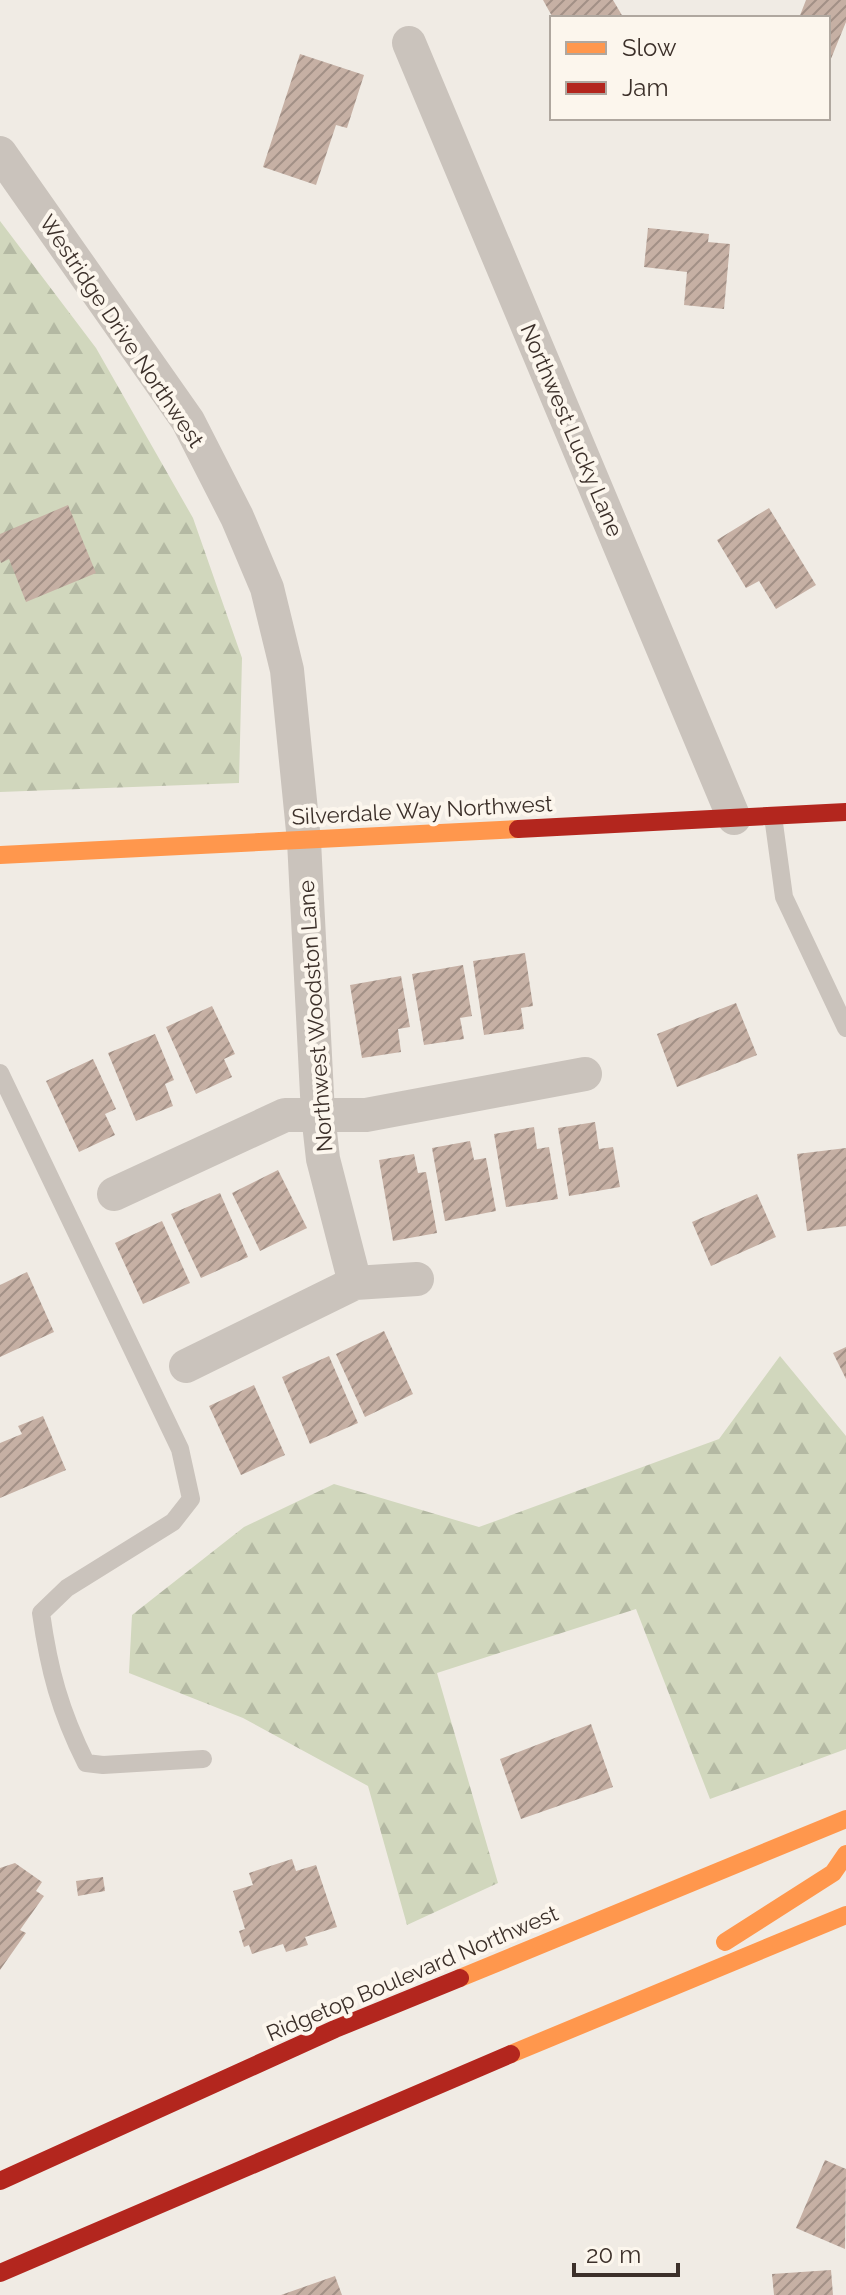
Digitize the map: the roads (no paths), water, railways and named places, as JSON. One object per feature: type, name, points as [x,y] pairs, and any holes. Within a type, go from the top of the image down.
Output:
[{"type":"main road","name":"Silverdale Way Northwest","points":[[0,855],[846,812]]},
{"type":"main road","name":"Ridgetop Boulevard Northwest","points":[[0,2181],[335,2029],[846,1819]]},
{"type":"main road","points":[[607,2014],[802,1895],[833,1873],[846,1854]]},
{"type":"main road","points":[[0,2273],[846,1915]]},
{"type":"street","name":"Northwest Lucky Lane","points":[[409,43],[734,818]]},
{"type":"street","name":"Westridge Drive Northwest","points":[[0,153],[188,421],[237,517],[267,588],[287,670],[304,841]]},
{"type":"street","name":"Northwest Woodston Lane","points":[[304,841],[323,1159],[355,1283]]},
{"type":"street","points":[[114,1194],[285,1115],[366,1115],[585,1074]]},
{"type":"street","points":[[186,1366],[355,1283],[417,1279]]},
{"type":"lane","points":[[773,816],[784,897],[846,1028]]},
{"type":"lane","points":[[0,1073],[180,1449],[191,1499],[173,1522],[67,1588],[41,1613],[49,1668],[68,1727],[86,1763],[103,1765],[203,1759]]}]
